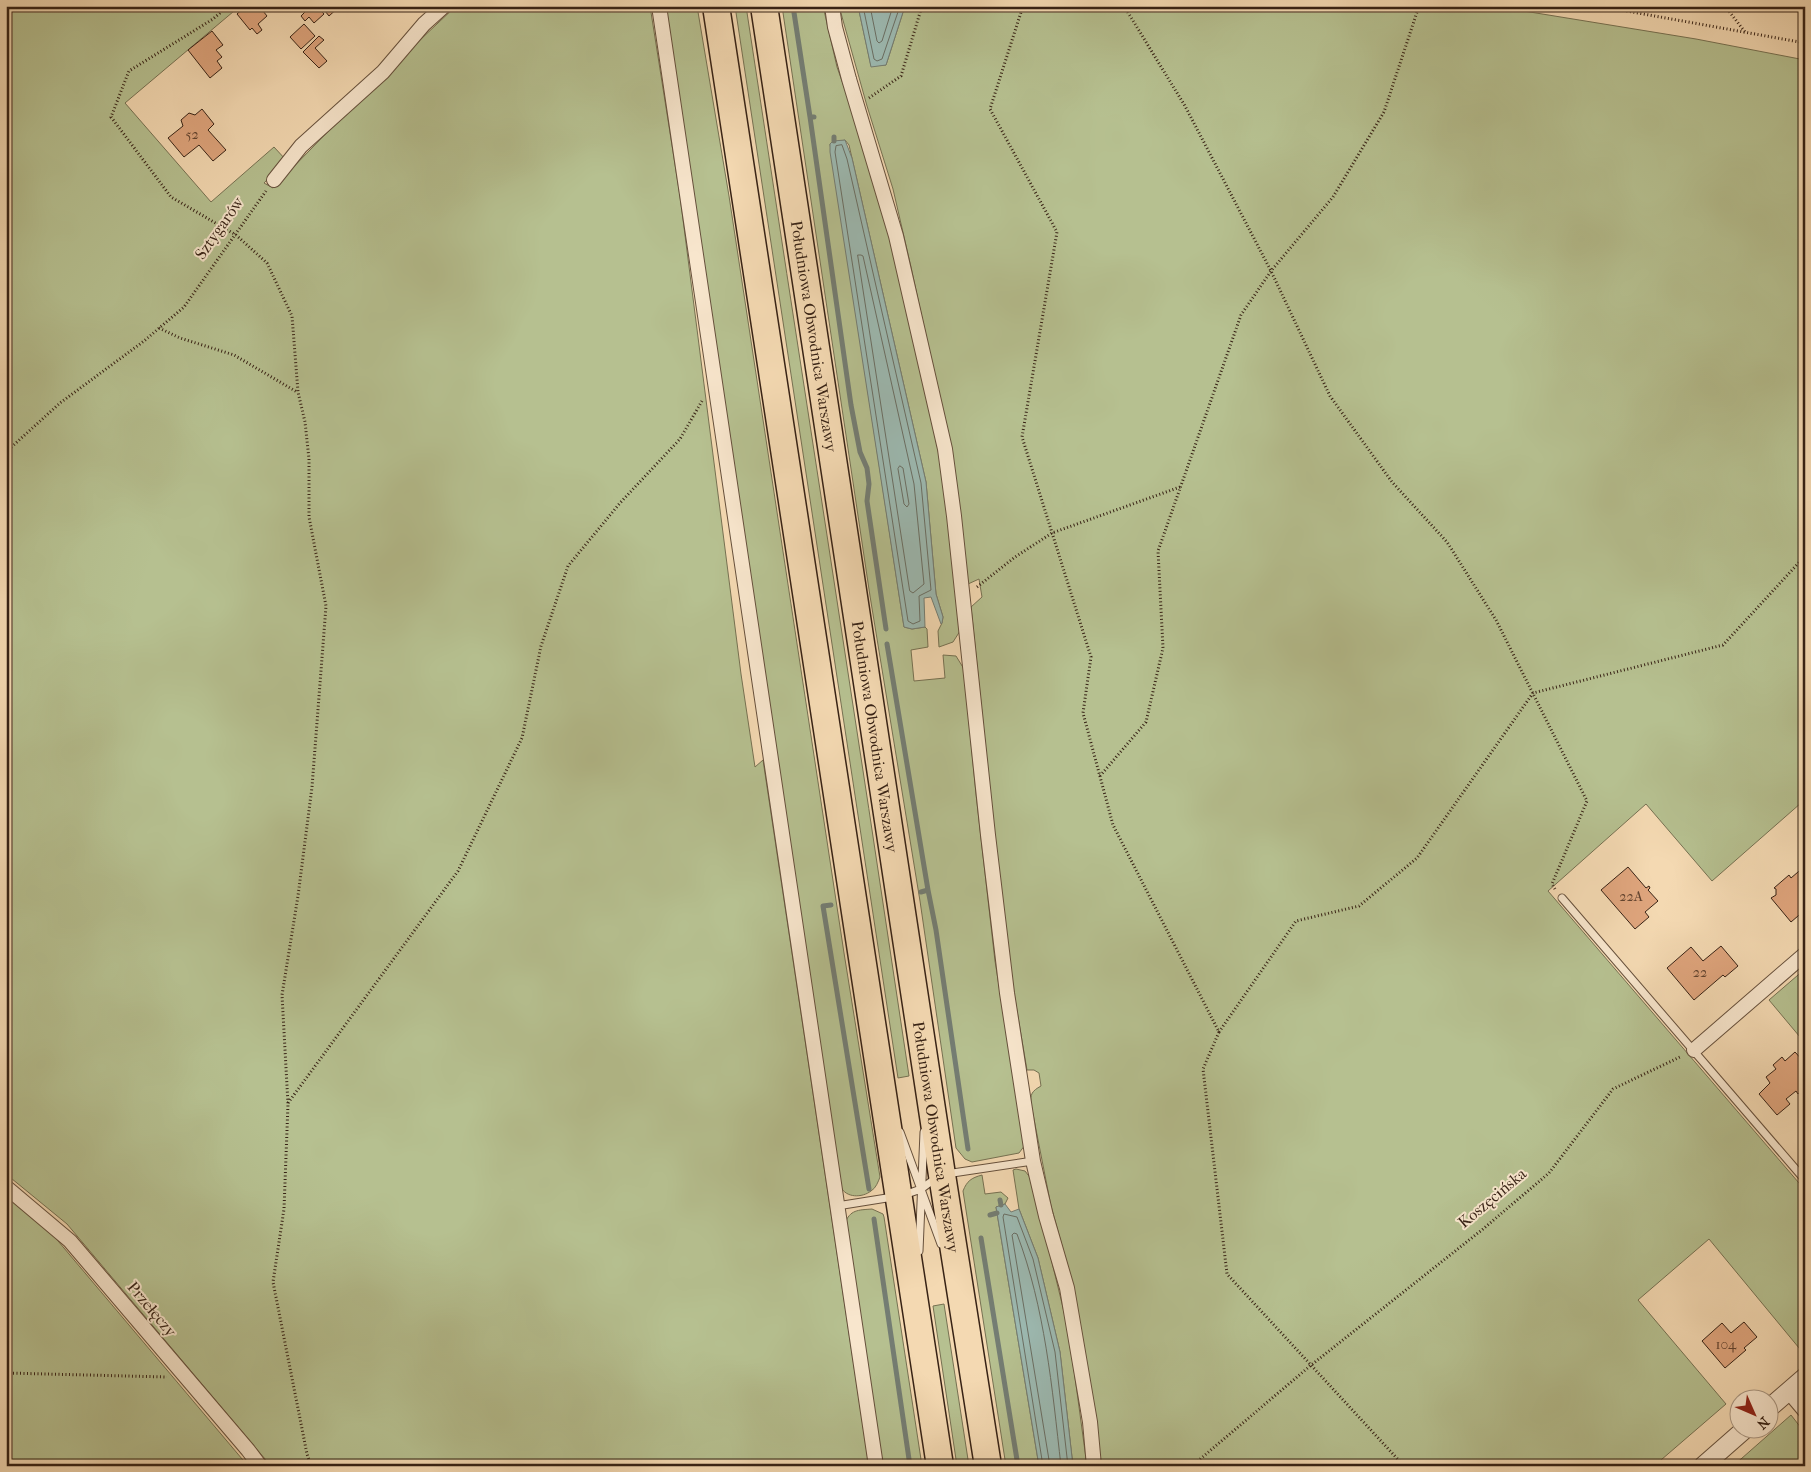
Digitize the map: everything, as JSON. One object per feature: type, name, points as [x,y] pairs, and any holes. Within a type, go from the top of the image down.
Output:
[{"type":"highway","name":"Południowa Obwodnica Warszawy","points":[[716,6],[881,1080],[962,1300],[988,1466]]},
{"type":"highway","name":"Południowa Obwodnica Warszawy","points":[[764,6],[926,1071],[916,1309],[940,1466]]},
{"type":"street","points":[[274,180],[301,146],[382,72],[424,24],[444,6]]},
{"type":"street","points":[[659,6],[876,1466]]},
{"type":"street","points":[[832,6],[857,105],[896,236],[944,449],[954,516],[1006,984],[1033,1161],[1046,1216],[1067,1288],[1090,1422],[1094,1466]]},
{"type":"street","points":[[1694,1050],[1805,954]]},
{"type":"street","name":"Przełęczy","points":[[6,1186],[70,1240],[260,1466]]},
{"type":"street","points":[[1778,1400],[1805,1378]]},
{"type":"street","points":[[1789,1392],[1805,1411]]},
{"type":"street","points":[[1702,1466],[1732,1440]]},
{"type":"lane","points":[[1562,898],[1805,1180]]},
{"type":"lane","points":[[924,1110],[926,1071]]},
{"type":"lane","points":[[881,1080],[895,1116]]},
{"type":"lane","points":[[918,1263],[924,1120]]},
{"type":"lane","points":[[898,1125],[945,1254]]},
{"type":"lane","points":[[837,1206],[1033,1161]]},
{"type":"lane","points":[[948,1263],[962,1300]]},
{"type":"lane","points":[[916,1309],[918,1272]]},
{"type":"path","points":[[6,7],[12,6]]},
{"type":"path","points":[[228,6],[213,18],[129,71],[111,117],[171,197],[236,235],[268,263],[292,316],[298,392],[305,422],[310,459],[309,517],[326,606],[312,787],[298,896],[282,995],[288,1104],[284,1209],[273,1282],[311,1466]]},
{"type":"path","points":[[857,105],[901,76],[922,6]]},
{"type":"path","points":[[1023,6],[990,109],[1057,232],[1022,437],[1091,657],[1083,713],[1113,825],[1219,1032]]},
{"type":"path","points":[[1124,6],[1185,106],[1271,270],[1330,396],[1392,482],[1446,542],[1496,620],[1587,801],[1552,884],[1562,898]]},
{"type":"path","points":[[1100,777],[1146,722],[1163,648],[1158,551],[1241,315],[1271,270],[1333,197],[1384,112],[1419,6]]},
{"type":"path","points":[[1599,6],[1805,44]]},
{"type":"path","points":[[1725,6],[1746,33]]},
{"type":"path","name":"Sztygarów","points":[[6,452],[60,403],[144,341],[184,307],[274,180]]},
{"type":"path","points":[[159,328],[180,338],[234,355],[298,392]]},
{"type":"path","points":[[288,1104],[458,871],[522,738],[541,646],[568,566],[620,503],[680,439],[714,381]]},
{"type":"path","points":[[962,598],[1015,557],[1052,533],[1180,487]]},
{"type":"path","points":[[1404,1466],[1227,1274],[1203,1070],[1219,1032],[1296,921],[1359,906],[1417,858],[1533,693],[1723,646],[1805,556]]},
{"type":"path","name":"Koszęcińska","points":[[1192,1466],[1310,1366],[1483,1229],[1548,1173],[1613,1089],[1694,1050]]},
{"type":"path","points":[[6,1373],[187,1378]]},
{"type":"green space","points":[[6,6],[240,6],[125,103],[211,202],[274,147],[286,160],[264,183],[273,188],[383,75],[456,6],[650,6],[680,196],[741,674],[755,767],[763,760],[869,1466],[271,1466],[67,1224],[6,1174]]},
{"type":"green space","points":[[666,6],[697,6],[729,196],[844,953],[880,1177],[873,1190],[859,1196],[850,1195],[843,1191],[841,1187]]},
{"type":"green space","points":[[735,6],[746,6],[869,808],[909,1076],[898,1078]]},
{"type":"green space","points":[[782,6],[823,6],[837,67],[875,174],[943,473],[960,631],[953,642],[939,647],[938,631],[943,617],[936,594],[926,482],[849,145],[845,140],[830,144],[904,627],[912,629],[925,627],[927,629],[928,647],[911,650],[914,681],[945,678],[943,655],[956,656],[964,669],[995,961],[1025,1145],[1019,1153],[972,1162],[965,1159],[956,1148],[920,901],[870,596]]},
{"type":"green space","points":[[839,6],[858,6],[871,66],[886,65],[905,6],[1493,6],[1696,39],[1805,60],[1805,807],[1801,803],[1712,881],[1646,804],[1548,891],[1805,1190],[1804,1354],[1709,1239],[1638,1300],[1726,1404],[1654,1466],[1101,1466],[1073,1285],[1051,1206],[1031,1104],[1032,1093],[1041,1086],[1039,1073],[1034,1070],[1027,1070],[1006,946],[971,607],[982,597],[979,579],[968,584],[954,466],[911,267],[893,189]]},
{"type":"green space","points":[[1805,969],[1805,1043],[1769,1000]]},
{"type":"green space","points":[[1013,1170],[1025,1171],[1032,1180],[1065,1316],[1087,1466],[1073,1466],[1060,1352],[1038,1258],[1019,1209]]},
{"type":"green space","points":[[982,1175],[985,1194],[1001,1192],[1008,1198],[1005,1204],[996,1207],[1039,1466],[1006,1466],[963,1191],[970,1180]]},
{"type":"green space","points":[[6,1196],[53,1235],[248,1466],[6,1466]]},
{"type":"green space","points":[[872,1209],[883,1214],[884,1217],[922,1466],[882,1466],[846,1221],[854,1212]]},
{"type":"green space","points":[[944,1304],[969,1466],[957,1466],[933,1306]]},
{"type":"green space","points":[[1791,1415],[1805,1433],[1805,1466],[1733,1466],[1763,1440],[1778,1440],[1778,1426]]},
{"type":"water","points":[[858,6],[905,6],[886,65],[871,67]]},
{"type":"water","points":[[845,140],[852,158],[926,482],[936,594],[943,617],[941,624],[931,597],[924,598],[925,627],[912,629],[904,627],[830,152],[830,144],[833,141]]},
{"type":"water","points":[[1005,1204],[1011,1212],[1019,1209],[1038,1258],[1060,1352],[1073,1466],[1039,1466],[996,1207]]},
{"type":"building","points":[[246,6],[259,6],[267,16],[258,24],[262,30],[257,34],[252,28],[250,30],[237,14]]},
{"type":"building","points":[[300,6],[317,6],[324,14],[314,23],[309,17],[305,21],[301,16],[305,12]]},
{"type":"building","points":[[321,6],[340,6],[329,16]]},
{"type":"building","points":[[304,24],[315,36],[301,49],[290,37]]},
{"type":"building","points":[[212,31],[223,45],[216,50],[222,57],[217,61],[222,68],[210,78],[188,50]]},
{"type":"building","points":[[319,36],[324,40],[315,48],[327,61],[319,68],[303,52]]},
{"type":"building","points":[[202,109],[214,124],[208,130],[226,150],[213,161],[199,145],[184,157],[168,138],[183,126],[181,120],[189,113],[195,115]]},
{"type":"building","points":[[1805,866],[1805,910],[1791,922],[1771,898],[1776,895],[1776,889],[1774,888],[1789,875],[1791,878]]},
{"type":"building","points":[[1628,867],[1646,888],[1649,886],[1648,890],[1658,901],[1645,912],[1649,917],[1635,929],[1601,890]]},
{"type":"building","points":[[1721,946],[1738,966],[1725,977],[1723,975],[1694,1000],[1667,968],[1691,947],[1703,961]]},
{"type":"building","points":[[1795,1052],[1805,1063],[1805,1087],[1798,1094],[1796,1091],[1786,1099],[1790,1104],[1777,1115],[1759,1094],[1770,1083],[1766,1077],[1776,1069],[1773,1065],[1782,1057],[1785,1061]]},
{"type":"building","points":[[1744,1322],[1757,1337],[1744,1348],[1746,1350],[1725,1368],[1702,1341],[1722,1323],[1731,1333]]},
{"type":"waterway","points":[[793,6],[810,117],[814,117]]},
{"type":"waterway","points":[[810,117],[851,405],[860,452],[867,468],[869,484],[867,501],[886,629]]},
{"type":"waterway","points":[[887,644],[928,890],[921,892]]},
{"type":"waterway","points":[[928,890],[936,930],[968,1149]]},
{"type":"waterway","points":[[831,905],[823,906],[869,1189]]},
{"type":"waterway","points":[[1000,1200],[1001,1205]]},
{"type":"waterway","points":[[990,1215],[997,1213]]},
{"type":"waterway","points":[[874,1219],[910,1466]]},
{"type":"waterway","points":[[981,1238],[1018,1466]]}]
